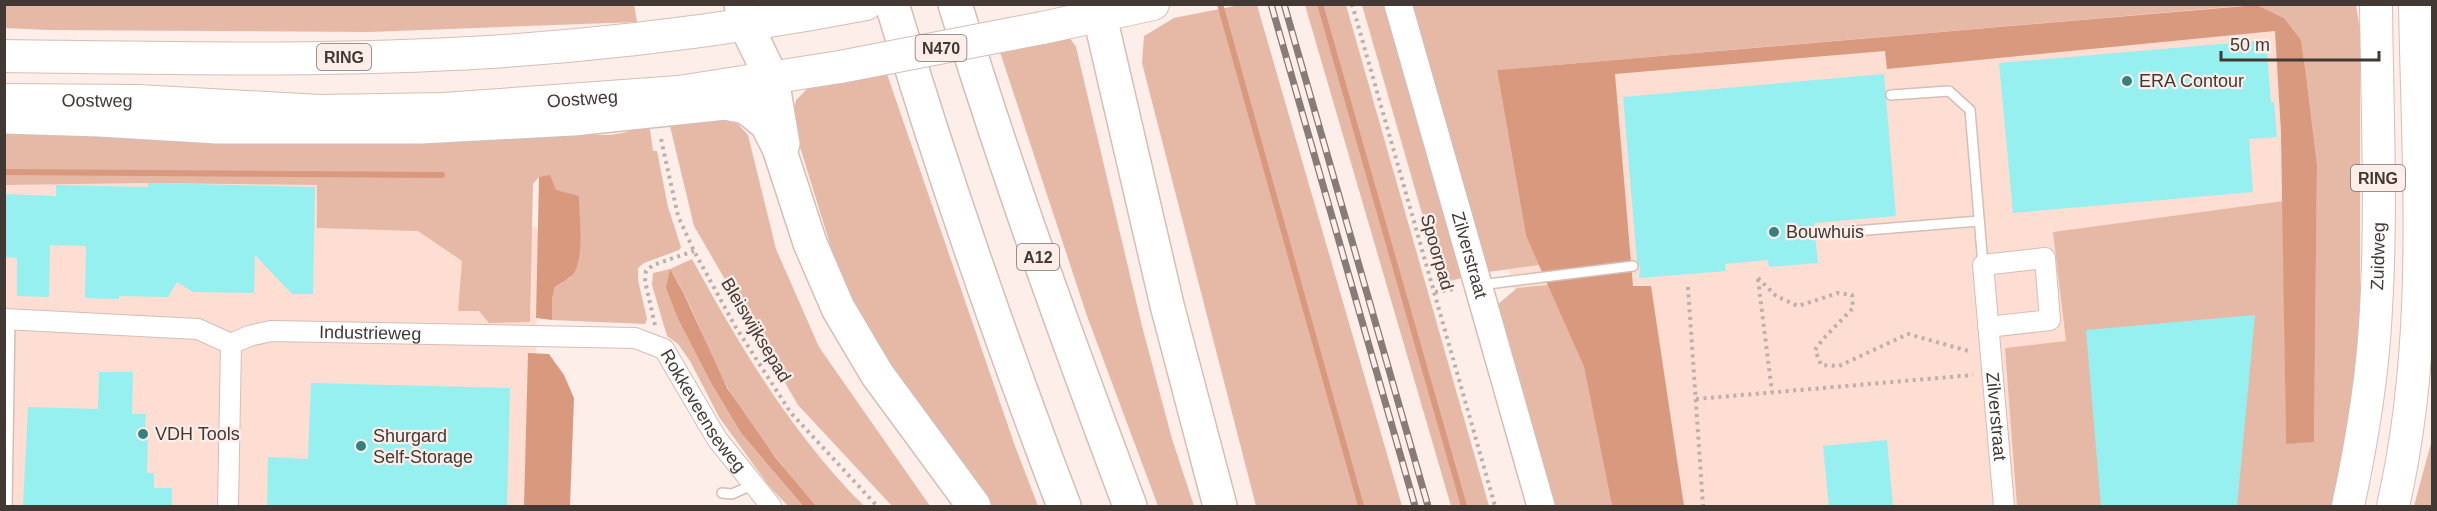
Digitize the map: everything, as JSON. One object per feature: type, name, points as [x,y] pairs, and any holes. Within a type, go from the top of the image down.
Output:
[{"type":"highway","points":[[892,4],[926,116],[983,287],[1064,507]]},
{"type":"highway","name":"A12","points":[[955,4],[982,92],[1029,229],[1130,507]]},
{"type":"highway","points":[[1098,10],[1175,338],[1220,507]]},
{"type":"highway","points":[[743,15],[772,79],[781,123],[785,164]]},
{"type":"highway","points":[[4,117],[217,127],[400,127],[573,119],[732,103],[746,107],[760,116],[773,135],[785,164],[810,243],[838,309],[877,374],[970,503]]},
{"type":"main road","points":[[743,15],[824,12],[866,4]]},
{"type":"main road","name":"Oostweg","points":[[4,100],[138,101],[320,111],[424,109],[679,92],[840,67],[1042,28],[1098,10],[1153,4]]},
{"type":"main road","name":"Zuidweg","points":[[2348,507],[2368,401],[2376,309],[2379,195],[2376,4]]},
{"type":"main road","name":"RING","points":[[2393,507],[2410,420],[2418,324],[2415,4]]},
{"type":"main road","name":"RING","points":[[4,56],[297,58],[449,54],[594,43],[743,15]]},
{"type":"main road","points":[[4,44],[55,56]]},
{"type":"street","name":"Zilverstraat","points":[[1398,4],[1541,507]]},
{"type":"street","points":[[1983,265],[2045,258],[2046,268],[2050,320],[1988,327]]},
{"type":"street","name":"Zilverstraat","points":[[1983,265],[2004,507]]},
{"type":"street","points":[[7,319],[198,329],[231,344],[228,507]]},
{"type":"street","name":"Industrieweg","points":[[231,344],[249,336],[271,331],[512,335]]},
{"type":"street","name":"Rokkeveenseweg","points":[[512,335],[635,338],[664,349],[717,439],[771,507]]},
{"type":"lane","points":[[1891,95],[1949,91],[1970,110],[1983,265]]},
{"type":"lane","points":[[1830,233],[1979,221]]},
{"type":"lane","points":[[1478,285],[1633,266]]},
{"type":"lane","points":[[7,319],[7,507]]},
{"type":"lane","points":[[722,493],[732,494],[752,485]]},
{"type":"path","name":"Spoorpad","points":[[1352,4],[1496,507]]},
{"type":"path","name":"Bleiswijksepad","points":[[662,139],[673,199],[694,251],[735,326],[791,413],[877,507]]},
{"type":"path","points":[[664,349],[655,325],[645,281],[646,271],[653,265],[694,251]]},
{"type":"path","points":[[1772,392],[1758,278],[1776,296],[1798,306],[1838,293],[1852,295],[1853,308],[1815,350],[1821,365],[1839,366],[1908,334],[1991,365]]},
{"type":"path","points":[[1688,287],[1703,507]]},
{"type":"path","points":[[1696,399],[1991,365]]},
{"type":"shaded area","points":[[5,4],[634,4],[637,22],[369,32],[49,30],[5,28]]},
{"type":"shaded area","points":[[1240,5],[1257,5],[1402,506],[1256,506],[1142,63],[1144,36],[1174,18]]},
{"type":"shaded area","points":[[1305,5],[1346,5],[1489,506],[1451,506]]},
{"type":"shaded area","points":[[1362,5],[1384,5],[1462,278],[1442,283]]},
{"type":"shaded area","points":[[1409,5],[2251,5],[1497,70],[1526,236],[1539,265],[1488,272]]},
{"type":"shaded area","points":[[1429,5],[2347,5],[2350,315],[2300,506],[1578,506],[1438,28]]},
{"type":"shaded area","points":[[2257,5],[2356,5],[2360,29],[2360,341],[2336,506],[2017,506],[2005,348],[2066,341],[2053,232],[2283,201],[2286,443],[2314,442],[2317,165],[2306,75],[2301,40],[2284,18]]},
{"type":"shaded area","points":[[2257,5],[2284,18],[2301,40],[2306,75],[2317,165],[2314,442],[2286,444],[2281,132],[2275,31],[1887,69],[1885,51],[1615,74],[1633,286],[1651,286],[1684,506],[1612,506],[1584,367],[1526,236],[1497,70]]},
{"type":"shaded area","points":[[1069,37],[1076,47],[1142,326],[1172,439],[1194,506],[1158,506],[1087,316],[999,49]]},
{"type":"shaded area","points":[[887,74],[1015,446],[1038,506],[992,506],[876,344],[838,270],[792,121],[796,100],[807,89]]},
{"type":"shaded area","points":[[724,120],[738,124],[748,135],[776,249],[819,347],[930,506],[892,506],[798,405],[694,226],[669,122]]},
{"type":"shaded area","points":[[649,122],[653,151],[657,151],[668,207],[681,247],[679,250],[644,263],[638,268],[638,280],[647,319],[645,324],[552,320],[552,299],[555,287],[571,277],[556,190],[539,177],[533,184],[530,322],[489,323],[479,311],[458,311],[462,261],[418,231],[317,228],[317,185],[145,183],[5,185],[5,134],[240,136],[578,131],[604,135],[624,133]]},
{"type":"shaded area","points":[[5,166],[407,179],[539,229],[532,506],[5,506]]},
{"type":"shaded area","points":[[550,175],[556,190],[579,196],[580,232],[580,251],[576,269],[570,277],[555,287],[552,299],[552,320],[536,318],[539,177]]},
{"type":"shaded area","points":[[692,259],[729,325],[769,389],[814,450],[864,506],[816,506],[792,478],[736,403],[686,298],[670,270],[679,321],[711,383],[741,433],[803,506],[788,506],[769,486],[719,417],[690,361],[678,344],[667,336],[652,285],[653,273],[670,269]]},
{"type":"shaded area","points":[[670,269],[684,294],[727,388],[775,457],[816,506],[803,506],[741,433],[711,383],[679,321],[666,288]]},
{"type":"shaded area","points":[[1548,285],[1584,367],[1612,506],[1555,506],[1497,305],[1517,288]]},
{"type":"shaded area","points":[[528,353],[549,354],[564,375],[574,398],[570,506],[524,506]]},
{"type":"shaded area","points":[[2432,426],[2432,506],[2414,506],[2431,443]]},
{"type":"building","points":[[2266,40],[2271,102],[2274,102],[2277,137],[2249,139],[2253,192],[2013,213],[1999,63]]},
{"type":"building","points":[[1884,74],[1896,216],[1814,223],[1818,263],[1769,267],[1768,260],[1725,264],[1726,271],[1639,278],[1640,266],[1637,261],[1623,97]]},
{"type":"building","points":[[148,183],[315,187],[313,294],[292,294],[255,255],[254,293],[193,292],[177,282],[168,297],[85,298],[86,246],[50,245],[49,297],[17,296],[17,258],[4,257],[4,194],[56,196],[56,185],[148,187]]},
{"type":"building","points":[[2255,315],[2237,507],[2101,507],[2086,330]]},
{"type":"building","points":[[99,372],[133,372],[132,414],[146,414],[147,473],[154,473],[154,488],[172,488],[172,507],[23,507],[28,407],[98,409]]},
{"type":"building","points":[[311,383],[510,388],[507,507],[267,507],[268,457],[308,459]]},
{"type":"building","points":[[1887,440],[1893,507],[1829,507],[1823,446]]},
{"type":"waterway","points":[[1220,4],[1361,506]]},
{"type":"waterway","points":[[1320,4],[1464,506]]},
{"type":"waterway","points":[[4,172],[442,175]]},
{"type":"railway","points":[[1271,4],[1415,506]]},
{"type":"railway","points":[[1284,4],[1428,506]]},
{"type":"place","name":"ERA Contour","points":[[2127,81]]},
{"type":"place","name":"Bouwhuis","points":[[1774,232]]},
{"type":"place","name":"VDH Tools","points":[[143,434]]},
{"type":"place","name":"Shurgard Self-Storage","points":[[361,446]]}]
